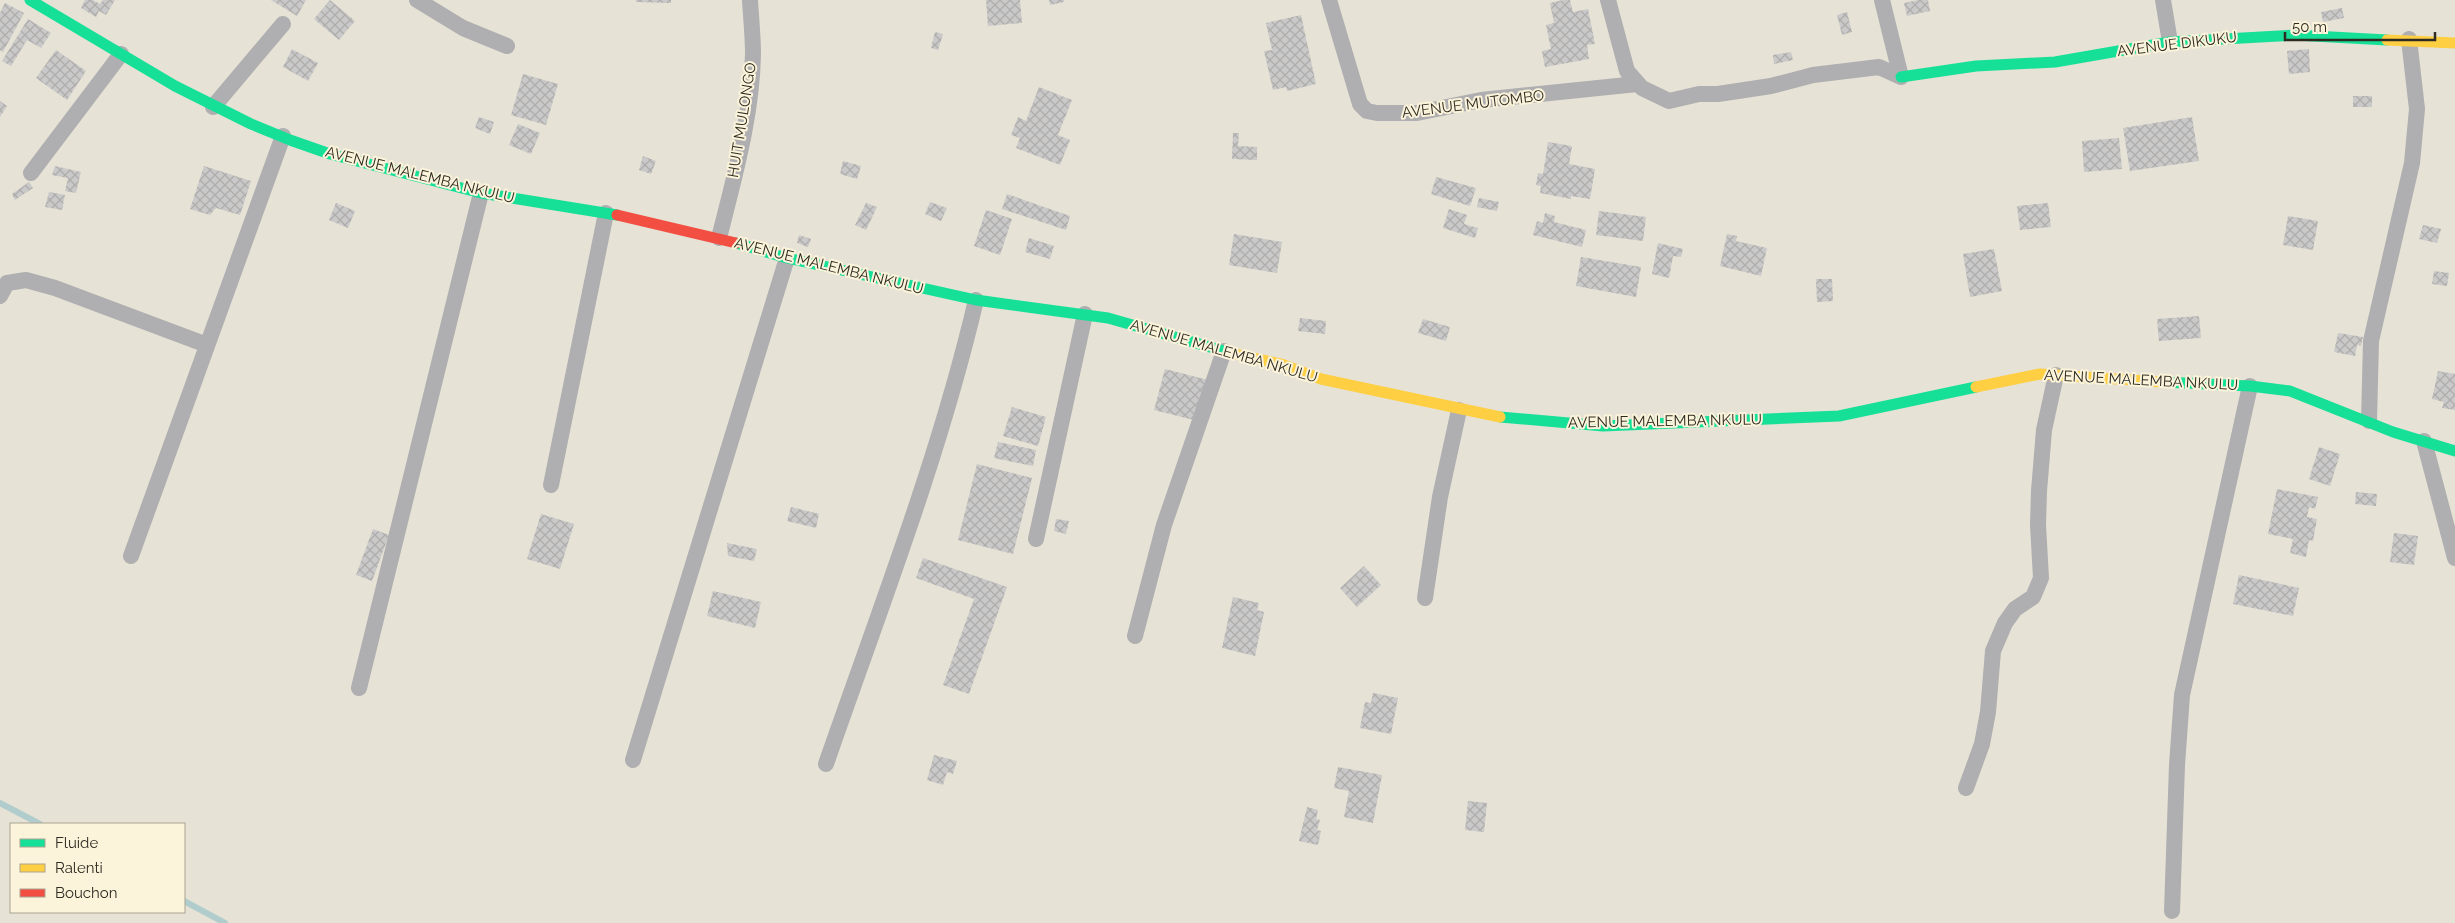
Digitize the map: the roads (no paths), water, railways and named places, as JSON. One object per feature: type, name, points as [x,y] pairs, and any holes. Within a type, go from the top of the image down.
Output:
[{"type":"street","name":"AVENUE MALEMBA NKULU","points":[[30,0],[213,107],[330,154],[481,193],[606,214],[719,238],[787,258],[976,300],[1085,314],[1132,323],[1224,351],[1281,364],[1321,379],[1459,410],[1528,421],[1603,426],[1839,416],[2031,375],[2056,375],[2210,386],[2250,386],[2290,391],[2393,432],[2424,440],[2455,452]]},
{"type":"street","points":[[417,0],[464,28],[507,46]]},
{"type":"street","name":"HUIT MULONGO","points":[[719,238],[741,150],[751,84],[753,53],[750,0]]},
{"type":"street","name":"AVENUE MUTOMBO","points":[[1329,0],[1360,104],[1367,111],[1391,114],[1417,112],[1481,100],[1637,84]]},
{"type":"street","points":[[1608,0],[1625,65],[1637,84],[1653,95],[1669,101],[1699,94],[1718,94],[1771,86],[1813,75],[1879,67],[1901,77]]},
{"type":"street","points":[[1882,0],[1901,77]]},
{"type":"street","points":[[2163,0],[2170,42]]},
{"type":"street","points":[[213,107],[283,24]]},
{"type":"street","name":"AVENUE DIKUKU","points":[[1901,77],[1976,66],[2055,62],[2170,42],[2250,36],[2295,35],[2409,39],[2455,43]]},
{"type":"street","points":[[2369,421],[2371,341],[2412,163],[2417,109],[2409,39]]},
{"type":"street","points":[[31,173],[121,54]]},
{"type":"street","points":[[131,556],[283,136]]},
{"type":"street","points":[[359,688],[481,193]]},
{"type":"street","points":[[551,485],[606,214]]},
{"type":"street","points":[[633,760],[787,258]]},
{"type":"street","points":[[0,296],[7,283],[26,280],[55,288],[207,345]]},
{"type":"street","points":[[826,764],[924,479],[959,370],[976,300]]},
{"type":"street","points":[[1036,539],[1085,314]]},
{"type":"street","points":[[1135,636],[1164,526],[1224,351]]},
{"type":"street","points":[[1966,788],[1984,736],[1994,651],[2005,623],[2015,609],[2033,597],[2041,578],[2038,525],[2040,482],[2044,430],[2056,375]]},
{"type":"street","points":[[2172,911],[2177,765],[2182,695],[2250,386]]},
{"type":"street","points":[[1425,598],[1440,497],[1459,410]]},
{"type":"street","points":[[2424,440],[2455,558]]},
{"type":"waterway","points":[[0,803],[38,823]]},
{"type":"waterway","points":[[185,902],[225,923]]}]
